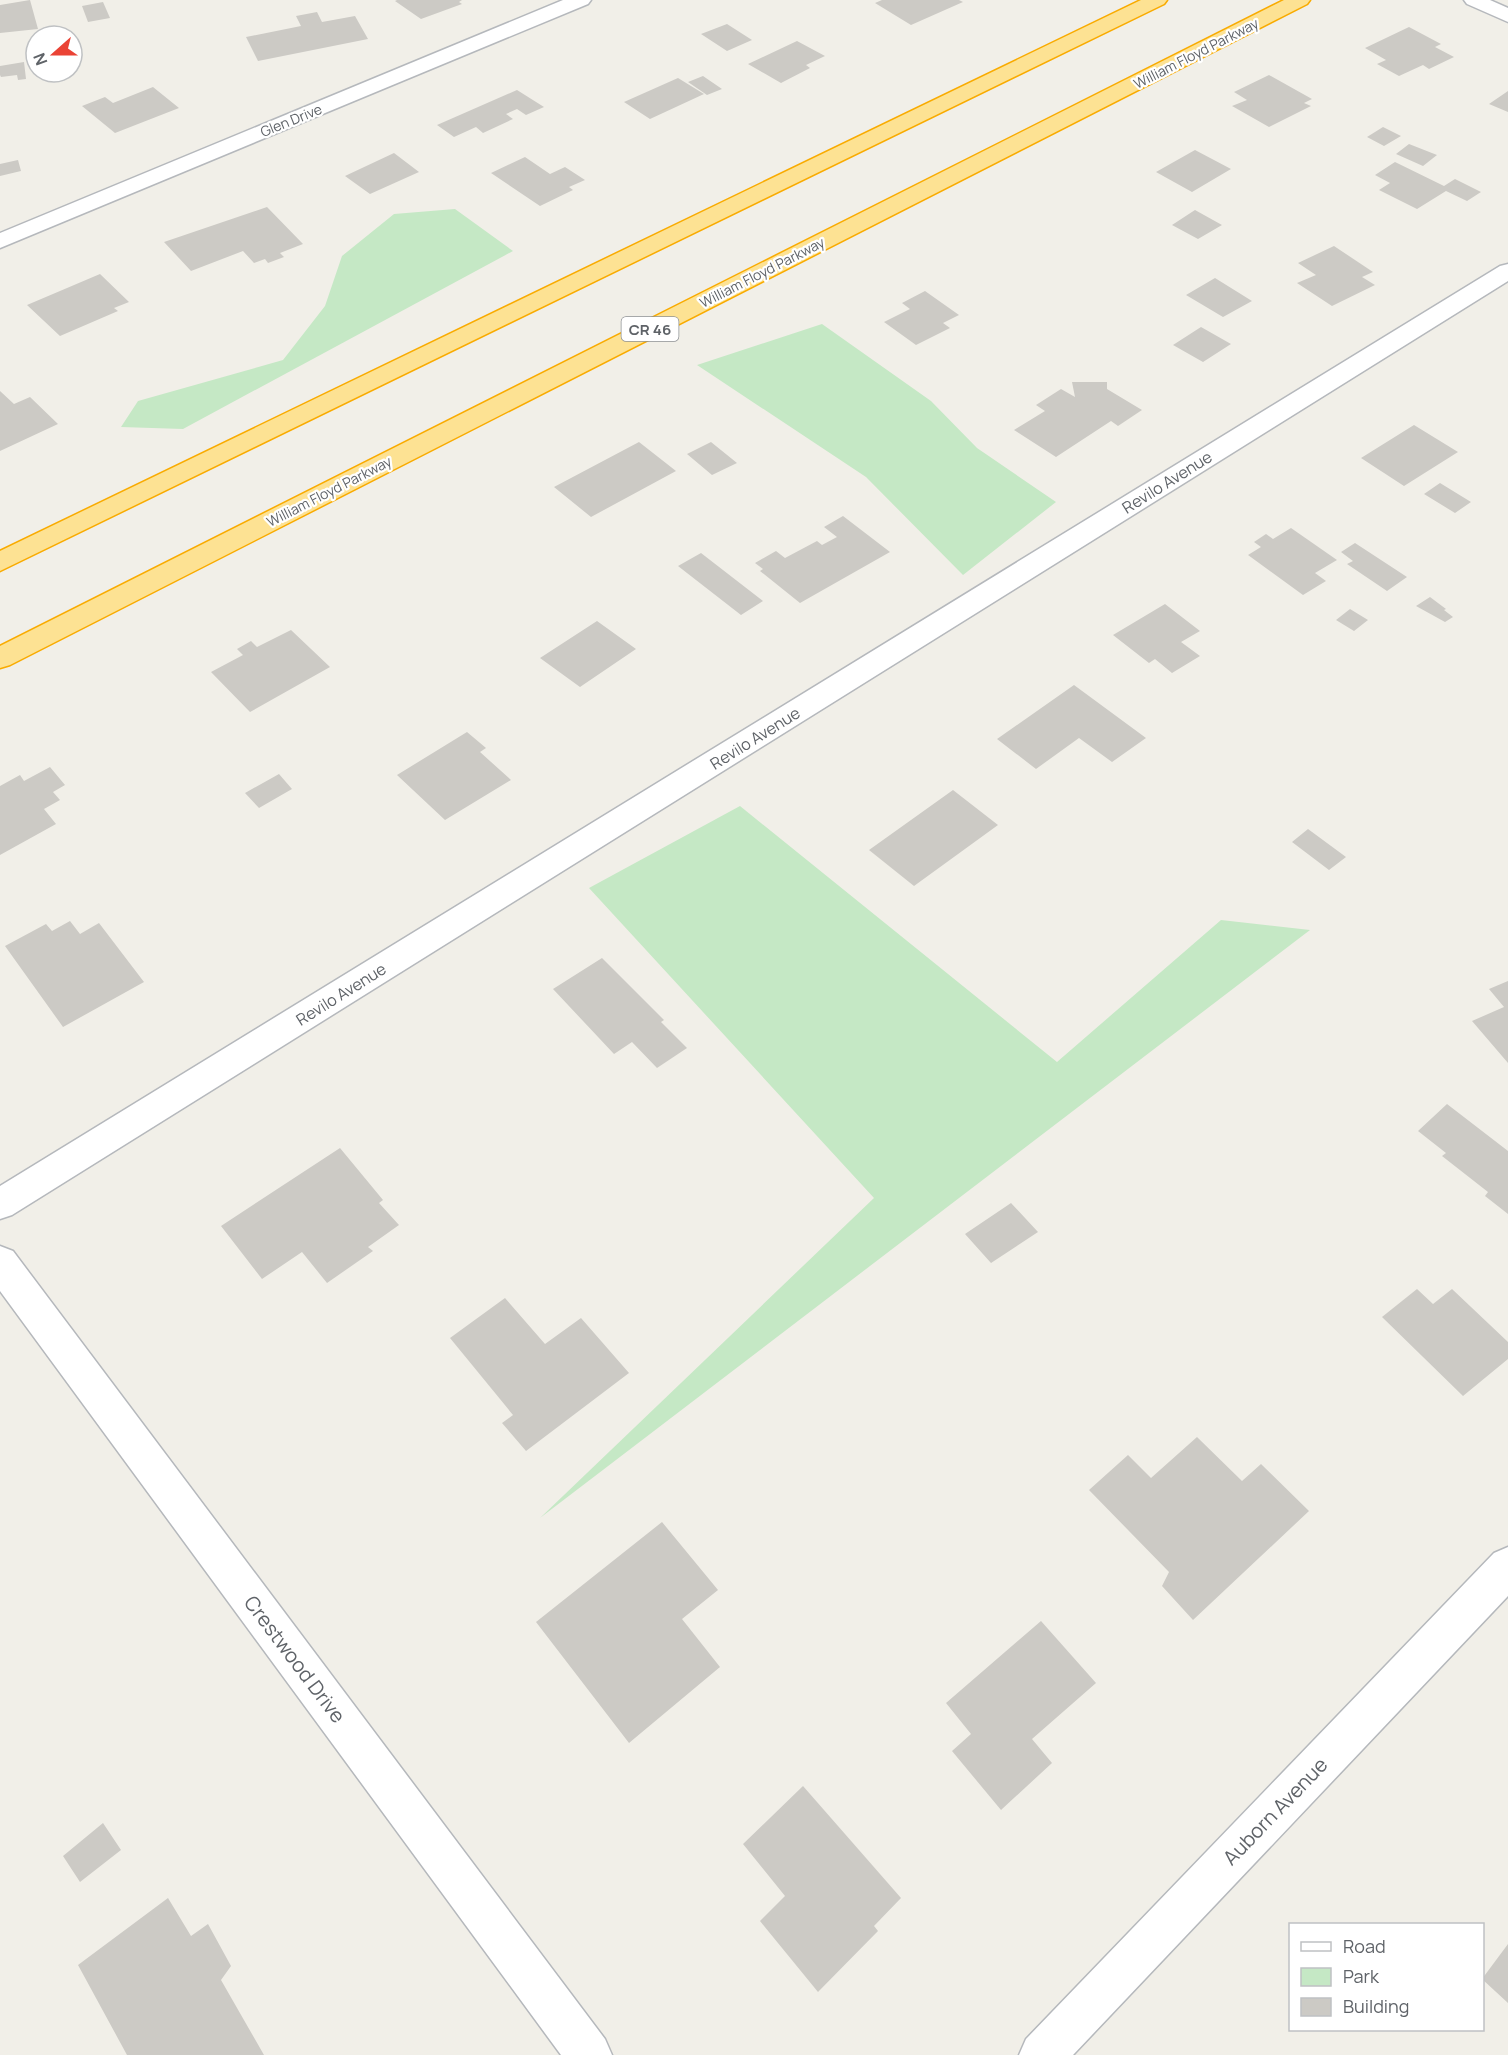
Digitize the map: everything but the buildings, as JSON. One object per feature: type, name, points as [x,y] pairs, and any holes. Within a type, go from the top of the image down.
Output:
[{"type":"highway","points":[[0,562],[1156,0]]},
{"type":"highway","name":"William Floyd Parkway","points":[[0,658],[1300,0]]},
{"type":"street","name":"Glen Drive","points":[[0,241],[581,0]]},
{"type":"street","points":[[1474,0],[1508,16]]},
{"type":"street","name":"Revilo Avenue","points":[[0,1204],[1508,271]]},
{"type":"street","name":"Crestwood Drive","points":[[0,1262],[589,2055]]},
{"type":"street","name":"Auborn Avenue","points":[[1042,2055],[1508,1567]]},
{"type":"green space","points":[[455,209],[513,251],[183,429],[121,427],[138,401],[283,360],[325,306],[342,256],[394,214]]},
{"type":"green space","points":[[822,324],[931,401],[977,448],[1056,502],[963,575],[866,477],[697,365]]},
{"type":"green space","points":[[740,806],[1057,1062],[1221,920],[1310,930],[540,1518],[874,1198],[589,888]]}]
